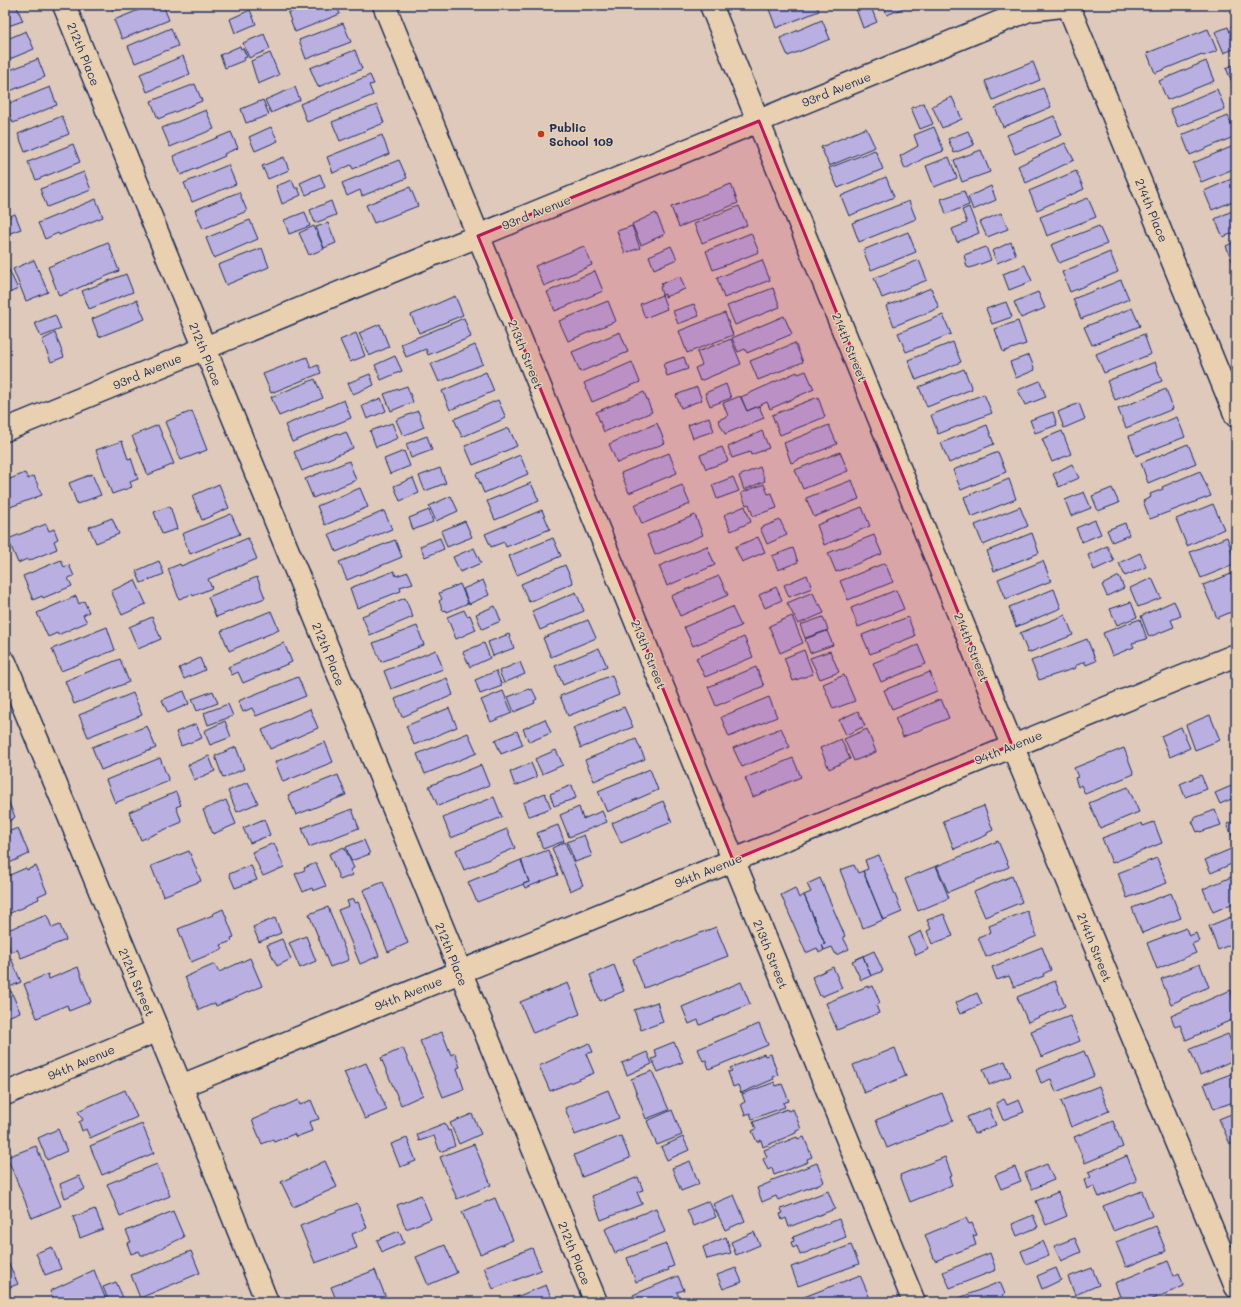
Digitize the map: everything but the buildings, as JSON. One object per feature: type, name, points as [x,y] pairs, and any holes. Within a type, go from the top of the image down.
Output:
[{"type":"street","name":"212th Place","points":[[64,5],[459,972],[596,1302]]},
{"type":"street","name":"213th Street","points":[[384,5],[914,1302]]},
{"type":"street","name":"214th Street","points":[[712,5],[1012,745],[1236,1287]]},
{"type":"street","name":"93rd Avenue","points":[[5,430],[204,347],[1029,10],[1069,5]]},
{"type":"street","name":"214th Place","points":[[1069,5],[1236,416]]},
{"type":"street","name":"94th Avenue","points":[[181,1086],[1012,745],[1236,655]]},
{"type":"street","name":"212th Street","points":[[5,662],[181,1086],[267,1302]]},
{"type":"street","name":"94th Avenue","points":[[5,1094],[158,1030]]},
{"type":"highlighted area","points":[[759,121],[1012,745],[733,860],[478,236]]},
{"type":"place","name":"Public School 109","points":[[541,134]]}]
